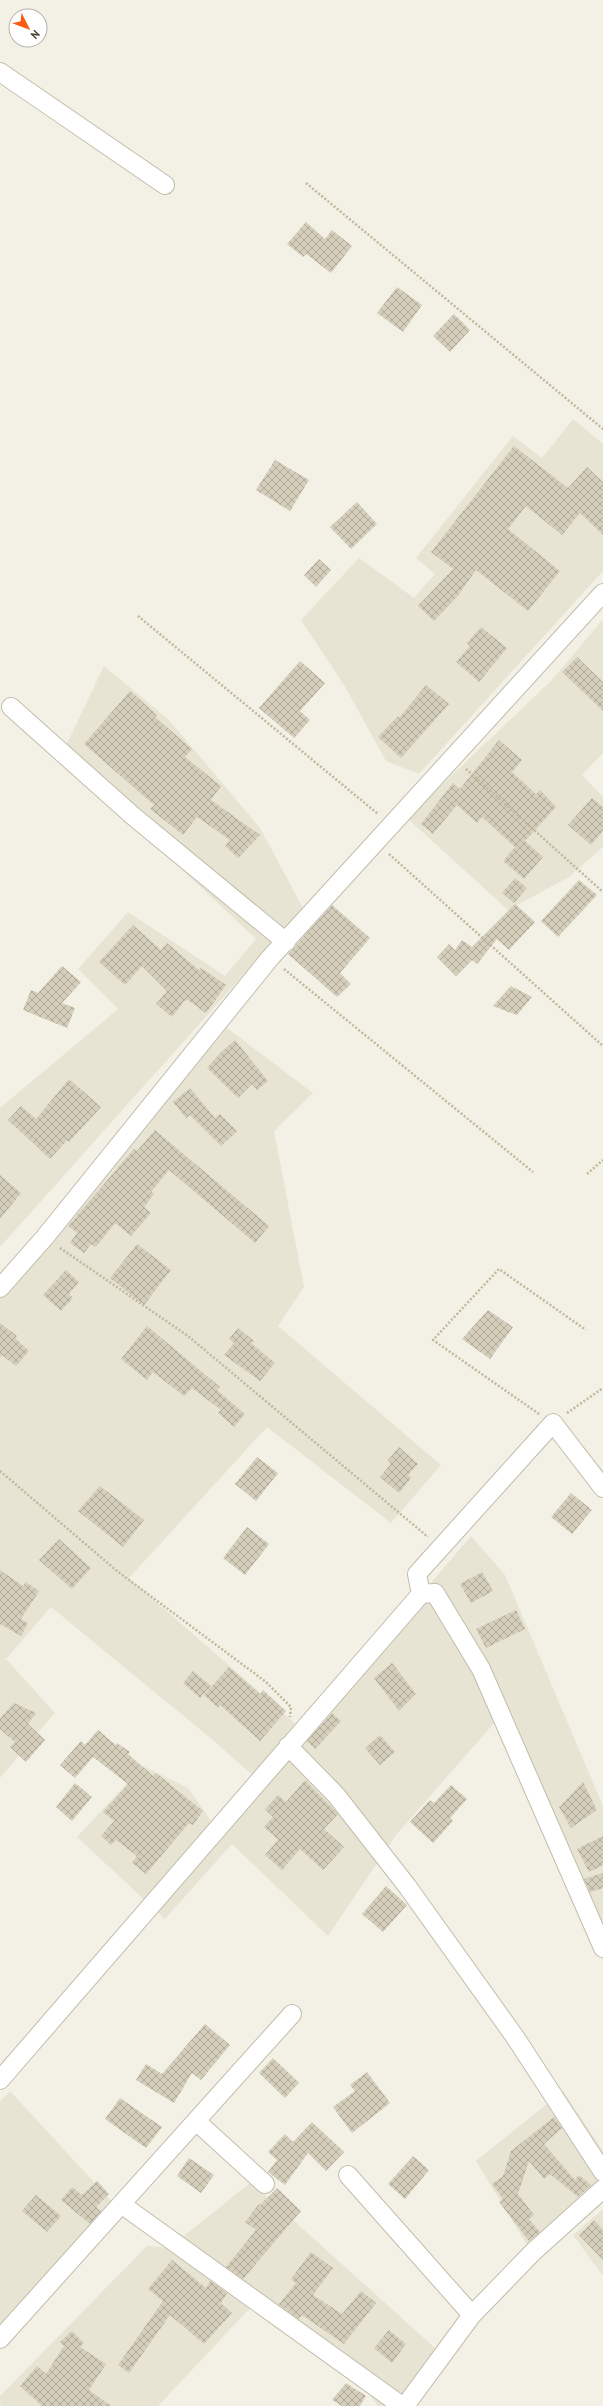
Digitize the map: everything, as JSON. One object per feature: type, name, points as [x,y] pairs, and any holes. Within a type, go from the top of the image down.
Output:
[{"type":"street","points":[[0,72],[165,186]]},
{"type":"street","points":[[0,1288],[45,1237],[270,958],[377,843],[603,593]]},
{"type":"street","points":[[10,707],[133,816],[286,942]]},
{"type":"street","points":[[421,1594],[417,1574],[553,1423],[603,1488]]},
{"type":"street","points":[[0,2080],[421,1594],[435,1593],[481,1669],[603,1948]]},
{"type":"street","points":[[288,1746],[336,1795],[406,1886],[515,2037],[603,2172]]},
{"type":"street","points":[[0,2339],[292,2014]]},
{"type":"street","points":[[196,2121],[265,2184]]},
{"type":"street","points":[[348,2175],[472,2315]]},
{"type":"street","points":[[122,2204],[403,2406],[472,2315],[533,2252],[603,2190]]},
{"type":"path","points":[[306,183],[603,429]]},
{"type":"path","points":[[138,616],[392,826]]},
{"type":"path","points":[[454,758],[603,892]]},
{"type":"path","points":[[377,843],[603,1046]]},
{"type":"path","points":[[270,958],[533,1172]]},
{"type":"path","points":[[587,1174],[603,1160]]},
{"type":"path","points":[[45,1237],[188,1336],[440,1548]]},
{"type":"path","points":[[586,1330],[498,1269],[433,1340],[553,1423],[603,1388]]},
{"type":"path","points":[[0,1471],[117,1571],[266,1682],[291,1707],[288,1746]]},
{"type":"shaded area","points":[[573,419],[603,444],[603,571],[419,774],[386,761],[344,685],[301,620],[359,558],[414,598],[435,574],[416,558],[513,436],[542,458]]},
{"type":"shaded area","points":[[603,619],[603,753],[582,775],[603,797],[603,847],[569,877],[508,910],[407,818],[551,681]]},
{"type":"shaded area","points":[[104,666],[169,720],[260,828],[303,908],[0,1247],[0,1108],[118,1009],[78,969],[128,912],[225,976],[256,939],[61,756]]},
{"type":"shaded area","points":[[227,1028],[313,1093],[274,1131],[304,1287],[278,1326],[441,1465],[391,1523],[267,1427],[129,1578],[304,1731],[471,1536],[505,1575],[603,1806],[603,1959],[494,1723],[396,1835],[328,1936],[232,1844],[165,1919],[77,1837],[143,1766],[188,1788],[218,1831],[260,1782],[214,1741],[51,1607],[6,1659],[55,1713],[0,1778],[0,1294]]},
{"type":"shaded area","points":[[10,2091],[115,2205],[0,2330],[0,2101]]},
{"type":"shaded area","points":[[563,2091],[603,2151],[603,2178],[527,2245],[476,2161]]},
{"type":"shaded area","points":[[251,2182],[435,2348],[393,2406],[378,2406],[362,2384],[254,2304],[158,2406],[2,2406],[0,2404],[0,2396],[147,2246],[169,2248]]},
{"type":"shaded area","points":[[603,2209],[603,2276],[573,2235]]},
{"type":"building","points":[[306,222],[325,239],[332,230],[352,246],[331,273],[306,254],[303,257],[287,244]]},
{"type":"building","points":[[397,287],[422,305],[403,332],[377,313]]},
{"type":"building","points":[[454,314],[470,330],[450,352],[433,336]]},
{"type":"building","points":[[514,446],[568,488],[587,467],[603,482],[603,535],[580,513],[562,535],[526,506],[508,529],[560,571],[528,611],[476,570],[457,597],[434,621],[418,606],[453,569],[431,552]]},
{"type":"building","points":[[275,460],[309,480],[290,511],[256,490]]},
{"type":"building","points":[[357,502],[377,524],[351,549],[330,527]]},
{"type":"building","points":[[319,559],[331,570],[316,587],[304,575]]},
{"type":"building","points":[[481,627],[507,648],[479,682],[456,662],[470,646],[467,643]]},
{"type":"building","points":[[577,657],[603,682],[603,711],[562,672]]},
{"type":"building","points":[[300,661],[325,683],[300,711],[310,720],[294,738],[259,708]]},
{"type":"building","points":[[426,685],[449,704],[401,758],[378,737],[398,716],[400,717]]},
{"type":"building","points":[[130,691],[157,715],[155,717],[192,749],[185,757],[221,786],[211,800],[260,835],[238,858],[225,846],[230,840],[197,817],[183,835],[150,809],[154,805],[84,744]]},
{"type":"building","points":[[499,740],[522,760],[512,772],[536,794],[540,790],[556,807],[525,841],[543,857],[524,879],[503,861],[515,847],[482,817],[477,823],[457,805],[433,834],[421,824],[453,783],[460,789]]},
{"type":"building","points":[[592,798],[603,807],[603,831],[591,845],[568,825]]},
{"type":"building","points":[[515,878],[527,888],[514,903],[502,893]]},
{"type":"building","points":[[579,880],[597,895],[558,937],[541,921]]},
{"type":"building","points":[[515,904],[535,922],[509,950],[497,939],[477,964],[472,960],[456,976],[437,957],[449,944],[455,950],[462,940],[472,947]]},
{"type":"building","points":[[332,905],[370,938],[340,973],[351,984],[337,997],[288,954]]},
{"type":"building","points":[[133,925],[161,950],[167,943],[199,970],[201,968],[226,985],[206,1013],[186,999],[172,1017],[156,1004],[167,991],[142,966],[125,985],[99,962]]},
{"type":"building","points":[[62,966],[81,982],[62,1003],[75,1008],[67,1028],[23,1010],[31,990],[38,993]]},
{"type":"building","points":[[511,986],[532,997],[517,1015],[493,1006]]},
{"type":"building","points":[[235,1040],[268,1081],[257,1090],[252,1084],[238,1098],[207,1068],[220,1053]]},
{"type":"building","points":[[69,1079],[101,1107],[69,1142],[67,1140],[50,1159],[8,1120],[21,1106],[36,1119]]},
{"type":"building","points":[[190,1088],[215,1118],[220,1114],[237,1131],[221,1146],[190,1115],[186,1118],[173,1102]]},
{"type":"building","points":[[155,1130],[269,1226],[255,1243],[169,1170],[151,1192],[154,1194],[144,1207],[151,1213],[131,1236],[115,1223],[96,1247],[91,1244],[84,1253],[70,1243],[77,1233],[68,1226],[134,1149],[137,1151]]},
{"type":"building","points":[[0,1175],[21,1193],[0,1219]]},
{"type":"building","points":[[137,1244],[171,1270],[144,1305],[110,1278]]},
{"type":"building","points":[[66,1270],[79,1282],[69,1294],[73,1298],[61,1311],[43,1295]]},
{"type":"building","points":[[488,1310],[513,1327],[490,1359],[462,1339]]},
{"type":"building","points":[[0,1323],[17,1336],[15,1338],[29,1351],[16,1366],[2,1355],[0,1358]]},
{"type":"building","points":[[147,1326],[220,1387],[217,1390],[245,1414],[234,1427],[218,1413],[221,1410],[192,1388],[184,1396],[153,1372],[147,1380],[121,1359]]},
{"type":"building","points":[[238,1328],[254,1341],[251,1343],[275,1363],[260,1381],[224,1355],[234,1343],[229,1339]]},
{"type":"building","points":[[399,1447],[418,1464],[408,1475],[411,1478],[399,1493],[380,1477],[391,1464],[388,1460]]},
{"type":"building","points":[[257,1457],[278,1473],[256,1501],[235,1484]]},
{"type":"building","points":[[100,1486],[144,1520],[123,1547],[78,1511]]},
{"type":"building","points":[[571,1493],[592,1510],[572,1534],[551,1517]]},
{"type":"building","points":[[247,1527],[269,1544],[245,1575],[223,1558]]},
{"type":"building","points":[[59,1539],[91,1568],[72,1589],[39,1560]]},
{"type":"building","points":[[0,1570],[23,1586],[26,1582],[39,1591],[21,1619],[28,1623],[21,1636],[0,1624]]},
{"type":"building","points":[[482,1572],[493,1591],[471,1603],[460,1584]]},
{"type":"building","points":[[516,1610],[525,1629],[486,1648],[476,1629]]},
{"type":"building","points":[[392,1663],[416,1694],[399,1711],[374,1678]]},
{"type":"building","points":[[229,1667],[260,1694],[263,1690],[286,1711],[260,1741],[220,1705],[218,1708],[204,1695]]},
{"type":"building","points":[[193,1671],[211,1686],[200,1698],[183,1683]]},
{"type":"building","points":[[14,1703],[36,1713],[28,1724],[45,1740],[26,1762],[10,1747],[15,1742],[0,1729],[0,1718]]},
{"type":"building","points":[[332,1713],[341,1721],[315,1749],[307,1741]]},
{"type":"building","points":[[98,1730],[116,1745],[117,1743],[130,1752],[128,1754],[153,1776],[156,1773],[203,1811],[193,1825],[189,1823],[146,1874],[132,1863],[137,1856],[116,1840],[111,1845],[101,1836],[114,1821],[103,1812],[128,1784],[93,1757],[75,1778],[60,1765],[81,1741],[85,1745]]},
{"type":"building","points":[[380,1735],[395,1752],[380,1765],[365,1748]]},
{"type":"building","points":[[305,1780],[338,1814],[324,1829],[344,1847],[323,1870],[300,1849],[282,1870],[265,1855],[278,1840],[264,1827],[273,1817],[265,1809],[278,1795],[286,1802]]},
{"type":"building","points":[[583,1782],[597,1810],[571,1828],[559,1807]]},
{"type":"building","points":[[75,1783],[92,1797],[72,1821],[56,1807]]},
{"type":"building","points":[[451,1785],[467,1799],[450,1818],[453,1821],[433,1843],[410,1822],[430,1800],[434,1803]]},
{"type":"building","points":[[603,1836],[603,1865],[589,1872],[577,1849]]},
{"type":"building","points":[[603,1873],[603,1888],[590,1892],[584,1879]]},
{"type":"building","points":[[386,1886],[407,1905],[383,1932],[362,1914]]},
{"type":"building","points":[[205,2024],[230,2045],[201,2080],[192,2073],[174,2103],[136,2080],[146,2064],[162,2074]]},
{"type":"building","points":[[273,2058],[299,2083],[285,2098],[259,2073]]},
{"type":"building","points":[[367,2072],[390,2103],[352,2133],[333,2107],[355,2091],[350,2085]]},
{"type":"building","points":[[120,2098],[162,2127],[146,2148],[105,2119]]},
{"type":"building","points":[[554,2117],[562,2128],[544,2144],[575,2180],[579,2175],[591,2185],[578,2197],[550,2174],[544,2179],[529,2161],[518,2194],[534,2215],[529,2219],[540,2232],[529,2241],[499,2202],[503,2199],[492,2184],[503,2176],[511,2151]]},
{"type":"building","points":[[312,2122],[344,2152],[326,2171],[308,2153],[285,2185],[268,2172],[277,2160],[268,2152],[285,2134],[293,2142]]},
{"type":"building","points":[[413,2156],[429,2170],[405,2199],[388,2184]]},
{"type":"building","points":[[189,2158],[214,2175],[201,2193],[177,2176]]},
{"type":"building","points":[[97,2181],[109,2194],[96,2207],[101,2211],[90,2224],[61,2200],[72,2187],[82,2195]]},
{"type":"building","points":[[277,2188],[301,2211],[243,2279],[226,2267],[256,2230],[245,2222],[259,2204],[260,2205]]},
{"type":"building","points":[[36,2195],[61,2216],[47,2232],[22,2211]]},
{"type":"building","points":[[594,2220],[603,2230],[603,2260],[579,2235]]},
{"type":"building","points":[[311,2252],[333,2268],[313,2295],[342,2314],[361,2291],[376,2303],[344,2344],[302,2315],[298,2319],[279,2304],[296,2283],[291,2279]]},
{"type":"building","points":[[172,2260],[206,2288],[210,2281],[227,2293],[221,2303],[232,2313],[204,2344],[170,2315],[129,2373],[118,2365],[163,2301],[148,2289]]},
{"type":"building","points":[[389,2330],[406,2344],[392,2363],[374,2348]]},
{"type":"building","points":[[72,2331],[84,2343],[80,2347],[106,2364],[89,2390],[111,2406],[42,2406],[20,2386],[37,2366],[46,2374],[64,2346],[60,2342]]},
{"type":"building","points":[[346,2383],[366,2396],[360,2406],[342,2406],[332,2400]]}]
